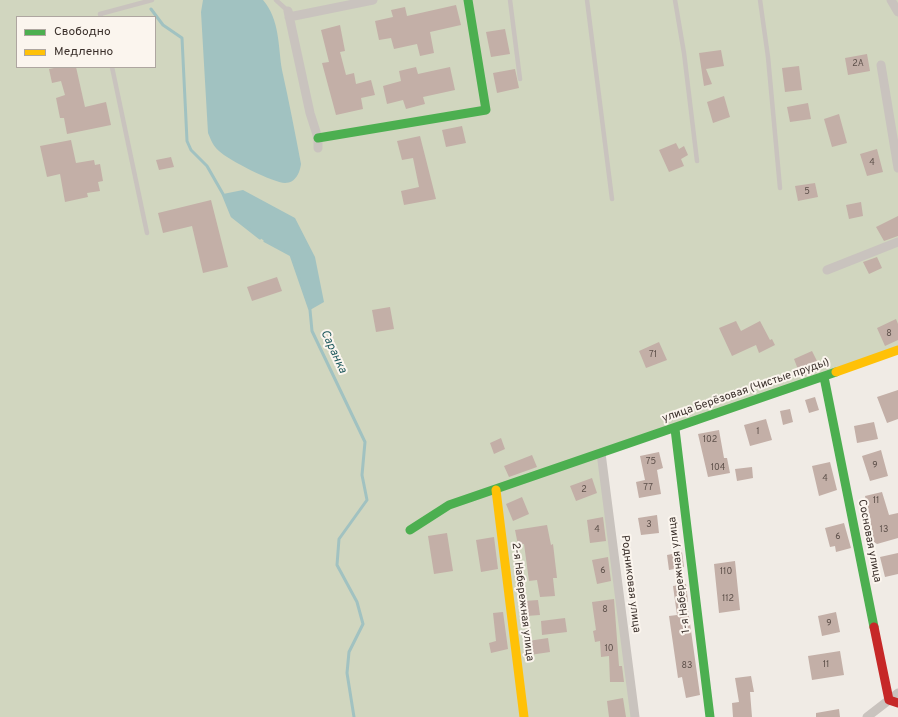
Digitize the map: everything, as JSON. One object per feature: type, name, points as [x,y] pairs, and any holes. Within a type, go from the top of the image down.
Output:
[{"type":"street","points":[[318,148],[318,138],[310,113],[289,14],[373,0]]},
{"type":"street","points":[[318,138],[486,110],[468,0]]},
{"type":"street","points":[[891,0],[898,12]]},
{"type":"street","points":[[881,65],[898,168]]},
{"type":"street","points":[[827,270],[898,242]]},
{"type":"street","name":"улица Берёзовая (Чистые пруды)","points":[[410,530],[449,505],[675,429],[898,350]]},
{"type":"street","name":"Сосновая улица","points":[[824,377],[889,700]]},
{"type":"street","name":"1-я Набережная улица","points":[[675,429],[710,717]]},
{"type":"street","name":"Родниковая улица","points":[[601,454],[635,717]]},
{"type":"street","name":"2-я Набережная улица","points":[[496,490],[524,717]]},
{"type":"street","points":[[867,717],[898,693]]},
{"type":"street","points":[[889,700],[898,703]]},
{"type":"lane","points":[[101,16],[100,14],[152,0]]},
{"type":"lane","points":[[276,0],[289,14]]},
{"type":"lane","points":[[510,0],[520,80]]},
{"type":"lane","points":[[587,0],[612,199]]},
{"type":"lane","points":[[675,0],[684,53],[697,161]]},
{"type":"lane","points":[[760,0],[768,57],[780,188]]},
{"type":"lane","points":[[112,68],[146,233]]},
{"type":"green space","points":[[0,0],[898,0],[898,350],[601,454],[635,717],[0,717]]},
{"type":"water","points":[[203,0],[263,0],[273,16],[301,164],[300,170],[295,179],[289,183],[271,179],[232,160],[217,149],[211,140],[208,133],[201,12]]},
{"type":"water","points":[[243,190],[295,218],[315,257],[324,302],[310,310],[291,255],[263,240],[232,216],[223,194]]},
{"type":"building","points":[[456,5],[461,25],[430,32],[434,53],[420,56],[417,44],[394,49],[391,38],[379,40],[375,21],[393,17],[391,10],[405,7],[407,16]]},
{"type":"building","points":[[340,25],[345,51],[340,52],[346,75],[354,73],[356,84],[371,80],[375,95],[361,98],[363,109],[336,115],[322,63],[329,62],[321,30]]},
{"type":"building","points":[[505,29],[510,54],[491,57],[486,32]]},
{"type":"building","points":[[721,50],[724,66],[706,69],[712,84],[704,86],[699,53]]},
{"type":"building","points":[[867,54],[870,71],[848,75],[845,58]]},
{"type":"building","points":[[799,66],[802,90],[785,92],[782,68]]},
{"type":"building","points":[[416,67],[418,74],[450,67],[455,90],[423,97],[425,104],[406,109],[403,100],[387,104],[383,86],[401,81],[399,71]]},
{"type":"building","points":[[76,68],[85,107],[106,102],[111,125],[67,134],[64,118],[60,118],[56,98],[65,95],[61,81],[52,83],[49,69]]},
{"type":"building","points":[[515,69],[519,88],[497,93],[493,73]]},
{"type":"building","points":[[724,96],[730,117],[713,123],[707,102]]},
{"type":"building","points":[[808,103],[811,119],[790,122],[787,107]]},
{"type":"building","points":[[839,114],[847,143],[832,147],[824,119]]},
{"type":"building","points":[[462,126],[466,143],[446,147],[442,130]]},
{"type":"building","points":[[420,136],[436,199],[404,205],[401,191],[419,187],[413,158],[402,160],[397,141]]},
{"type":"building","points":[[71,140],[76,163],[94,160],[95,165],[100,164],[103,181],[98,182],[100,191],[87,193],[88,197],[65,202],[60,174],[47,177],[40,146]]},
{"type":"building","points":[[676,143],[679,149],[684,146],[688,155],[681,159],[684,166],[669,172],[659,150]]},
{"type":"building","points":[[877,149],[883,172],[867,176],[860,154]]},
{"type":"building","points":[[171,157],[174,167],[159,170],[156,160]]},
{"type":"building","points":[[815,183],[818,197],[798,201],[795,186]]},
{"type":"building","points":[[211,200],[228,267],[203,273],[192,226],[163,233],[158,213]]},
{"type":"building","points":[[861,202],[863,216],[849,219],[846,205]]},
{"type":"building","points":[[898,216],[898,236],[884,241],[876,227]]},
{"type":"building","points":[[877,257],[882,268],[869,274],[863,262]]},
{"type":"building","points":[[277,277],[282,291],[252,301],[247,287]]},
{"type":"building","points":[[390,307],[394,329],[376,332],[372,310]]},
{"type":"building","points":[[896,319],[898,324],[898,340],[885,346],[877,328]]},
{"type":"building","points":[[736,321],[741,331],[760,321],[770,340],[772,339],[775,345],[759,353],[756,345],[732,356],[719,328]]},
{"type":"building","points":[[659,342],[667,360],[646,368],[639,351]]},
{"type":"building","points":[[812,351],[821,369],[801,377],[794,359]]},
{"type":"building","points":[[898,390],[898,419],[887,423],[877,397]]},
{"type":"building","points":[[815,397],[819,410],[809,413],[805,400]]},
{"type":"building","points":[[790,409],[793,422],[783,425],[780,411]]},
{"type":"building","points":[[766,419],[772,440],[750,446],[744,425]]},
{"type":"building","points":[[874,422],[878,439],[857,443],[854,426]]},
{"type":"building","points":[[719,430],[724,458],[727,458],[730,473],[708,477],[698,434]]},
{"type":"building","points":[[501,438],[505,449],[494,454],[490,443]]},
{"type":"building","points":[[881,450],[888,476],[870,481],[862,456]]},
{"type":"building","points":[[659,452],[663,468],[657,470],[661,494],[639,498],[636,482],[645,480],[640,456]]},
{"type":"building","points":[[532,455],[537,467],[509,477],[504,466]]},
{"type":"building","points":[[830,462],[837,490],[819,496],[812,466]]},
{"type":"building","points":[[752,467],[753,478],[737,481],[735,469]]},
{"type":"building","points":[[592,478],[597,493],[576,501],[570,486]]},
{"type":"building","points":[[882,492],[889,515],[898,513],[898,538],[877,544],[874,542],[868,522],[871,521],[865,496]]},
{"type":"building","points":[[522,497],[529,514],[513,521],[506,504]]},
{"type":"building","points":[[657,515],[659,533],[641,535],[638,518]]},
{"type":"building","points":[[603,517],[606,541],[590,543],[587,520]]},
{"type":"building","points":[[844,523],[851,548],[836,552],[835,546],[830,547],[825,528]]},
{"type":"building","points":[[547,525],[551,545],[553,544],[557,578],[553,578],[555,596],[540,597],[537,580],[529,581],[524,544],[518,545],[515,530]]},
{"type":"building","points":[[447,533],[453,571],[434,574],[428,536]]},
{"type":"building","points":[[494,537],[498,569],[481,572],[476,540]]},
{"type":"building","points":[[682,552],[684,567],[669,570],[667,555]]},
{"type":"building","points":[[898,553],[898,574],[885,577],[880,557]]},
{"type":"building","points":[[608,557],[611,581],[597,584],[592,560]]},
{"type":"building","points":[[735,561],[740,610],[719,613],[714,564]]},
{"type":"building","points":[[686,584],[687,602],[700,695],[686,698],[682,677],[678,678],[669,616],[677,615],[673,586]]},
{"type":"building","points":[[614,599],[619,666],[622,666],[624,682],[610,682],[609,656],[601,657],[600,641],[595,642],[593,631],[596,630],[592,602]]},
{"type":"building","points":[[538,600],[540,615],[526,616],[524,601]]},
{"type":"building","points":[[503,612],[508,649],[491,653],[489,643],[496,641],[493,613]]},
{"type":"building","points":[[836,612],[840,632],[822,636],[818,616]]},
{"type":"building","points":[[565,618],[567,632],[542,635],[541,621]]},
{"type":"building","points":[[548,638],[550,652],[530,655],[528,641]]},
{"type":"building","points":[[840,651],[844,675],[812,680],[808,656]]},
{"type":"building","points":[[751,676],[754,692],[750,692],[752,717],[733,717],[732,703],[739,702],[735,678]]},
{"type":"building","points":[[623,698],[626,717],[609,717],[607,701]]},
{"type":"building","points":[[839,709],[840,717],[816,717],[816,713]]},
{"type":"waterway","name":"Саранка","points":[[151,9],[163,25],[182,38],[187,141],[191,150],[207,166],[223,194],[232,216],[260,238]]},
{"type":"waterway","name":"Саранка","points":[[265,241],[291,255],[310,310],[312,331],[365,442],[362,475],[367,500],[339,539],[337,565],[357,602],[363,624],[349,652],[347,673],[354,717]]},
{"type":"traffic: fast","points":[[318,138],[486,110],[468,0]]},
{"type":"traffic: fast","points":[[410,530],[449,505],[836,372]]},
{"type":"traffic: fast","points":[[824,377],[874,627]]},
{"type":"traffic: fast","points":[[675,429],[710,717]]},
{"type":"traffic: slow","points":[[836,372],[898,350]]},
{"type":"traffic: slow","points":[[496,490],[524,717]]},
{"type":"traffic: jam","points":[[874,627],[889,700],[898,703]]}]
